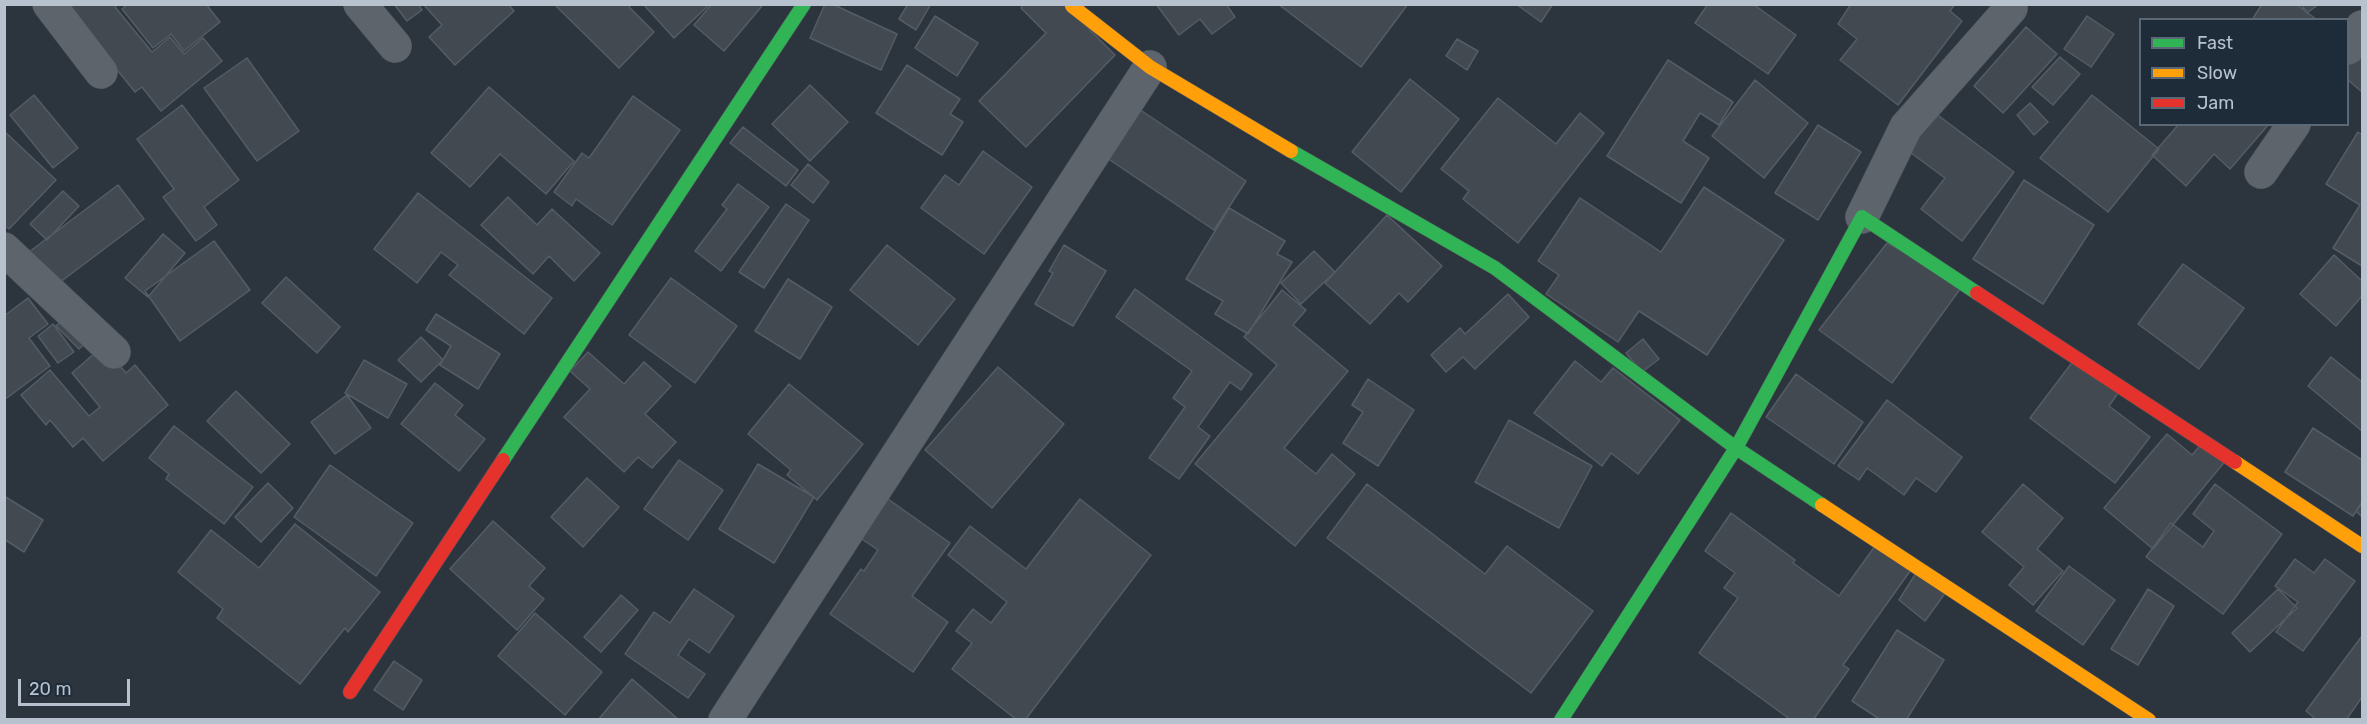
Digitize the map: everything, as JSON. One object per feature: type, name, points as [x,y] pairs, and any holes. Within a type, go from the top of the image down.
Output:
[{"type":"street","points":[[49,4],[101,72]]},
{"type":"street","points":[[360,4],[395,46]]},
{"type":"street","points":[[350,692],[804,4]]},
{"type":"street","points":[[1072,6],[1150,67],[1495,268],[1736,447],[2149,720]]},
{"type":"street","points":[[1561,720],[1736,447],[1862,218],[1906,127],[2011,6]]},
{"type":"street","points":[[2349,46],[2362,27]]},
{"type":"street","points":[[725,720],[1150,67]]},
{"type":"street","points":[[2261,172],[2293,126]]},
{"type":"street","points":[[1862,218],[2362,546]]},
{"type":"street","points":[[4,249],[114,352]]},
{"type":"building","points":[[64,4],[119,4],[115,7],[152,52],[170,37],[184,54],[203,38],[222,61],[161,111],[142,87],[135,92]]},
{"type":"building","points":[[128,4],[206,4],[220,22],[184,51],[171,34],[153,48],[122,9]]},
{"type":"building","points":[[394,4],[418,4],[422,10],[407,21]]},
{"type":"building","points":[[423,4],[508,4],[514,11],[455,65],[429,37],[442,25]]},
{"type":"building","points":[[554,4],[632,4],[629,7],[654,32],[619,68]]},
{"type":"building","points":[[643,4],[710,4],[674,38]]},
{"type":"building","points":[[712,4],[760,4],[762,6],[724,51],[694,25]]},
{"type":"building","points":[[825,4],[832,4],[897,34],[881,70],[810,38]]},
{"type":"building","points":[[908,4],[931,4],[916,30],[899,19]]},
{"type":"building","points":[[1024,4],[1064,4],[1115,55],[1026,147],[979,101],[1046,33],[1021,8]]},
{"type":"building","points":[[1156,4],[1226,4],[1235,17],[1212,34],[1200,19],[1179,35]]},
{"type":"building","points":[[1278,4],[1408,4],[1361,67]]},
{"type":"building","points":[[1516,4],[1553,4],[1541,22]]},
{"type":"building","points":[[1708,4],[1753,4],[1796,35],[1768,74],[1695,23]]},
{"type":"building","points":[[1851,4],[1955,4],[1950,11],[1962,21],[1898,105],[1840,60],[1857,39],[1838,24]]},
{"type":"building","points":[[2262,4],[2296,4],[2314,18],[2253,18]]},
{"type":"building","points":[[2301,4],[2319,4],[2307,13]]},
{"type":"building","points":[[935,16],[978,43],[957,76],[915,48]]},
{"type":"building","points":[[2087,16],[2114,34],[2091,67],[2064,49]]},
{"type":"building","points":[[2026,27],[2057,54],[2003,113],[1974,86]]},
{"type":"building","points":[[2362,32],[2362,92],[2349,81],[2349,50]]},
{"type":"building","points":[[1457,39],[1478,51],[1467,70],[1446,56]]},
{"type":"building","points":[[2060,57],[2080,74],[2053,105],[2032,87]]},
{"type":"building","points":[[247,58],[299,131],[257,161],[204,88]]},
{"type":"building","points":[[1668,60],[1733,102],[1719,125],[1700,113],[1683,141],[1709,158],[1681,203],[1607,156]]},
{"type":"building","points":[[907,65],[960,99],[950,114],[963,122],[942,155],[876,113]]},
{"type":"building","points":[[1410,79],[1459,119],[1401,192],[1352,152]]},
{"type":"building","points":[[1755,80],[1808,123],[1764,178],[1712,136]]},
{"type":"building","points":[[810,85],[848,122],[810,161],[772,124]]},
{"type":"building","points":[[489,87],[574,161],[546,194],[500,154],[470,187],[431,153]]},
{"type":"building","points":[[34,95],[78,148],[53,168],[10,115]]},
{"type":"building","points":[[2092,95],[2159,149],[2108,212],[2040,158]]},
{"type":"building","points":[[633,96],[680,130],[612,225],[576,199],[572,206],[554,192],[582,153],[589,158]]},
{"type":"building","points":[[1498,98],[1556,144],[1580,113],[1604,133],[1518,243],[1463,199],[1469,191],[1441,169]]},
{"type":"building","points":[[2030,103],[2048,122],[2034,135],[2017,115]]},
{"type":"building","points":[[182,105],[239,180],[204,207],[217,225],[196,241],[163,197],[174,189],[137,139]]},
{"type":"building","points":[[1133,105],[1246,181],[1214,230],[1101,154]]},
{"type":"building","points":[[1935,113],[2014,172],[1962,241],[1921,209],[1945,178],[1907,150]]},
{"type":"building","points":[[1818,125],[1861,152],[1818,220],[1775,193]]},
{"type":"building","points":[[2177,126],[2267,126],[2230,169],[2214,154],[2186,186],[2152,155]]},
{"type":"building","points":[[743,127],[798,170],[786,186],[730,143]]},
{"type":"building","points":[[4,131],[56,180],[9,229],[4,225]]},
{"type":"building","points":[[2358,132],[2362,135],[2362,266],[2333,248],[2360,205],[2326,184]]},
{"type":"building","points":[[983,151],[1032,187],[984,254],[921,208],[945,175],[959,185]]},
{"type":"building","points":[[808,164],[829,182],[813,203],[791,185]]},
{"type":"building","points":[[2024,180],[2094,225],[2043,304],[1973,259]]},
{"type":"building","points":[[738,184],[769,207],[721,271],[695,251],[727,209],[722,205]]},
{"type":"building","points":[[118,185],[144,219],[55,286],[29,252]]},
{"type":"building","points":[[1704,187],[1784,240],[1707,355],[1639,311],[1618,342],[1546,294],[1559,275],[1538,261],[1580,198],[1661,252]]},
{"type":"building","points":[[63,191],[79,206],[47,240],[30,224]]},
{"type":"building","points":[[418,193],[552,298],[524,334],[449,275],[458,265],[441,252],[417,283],[374,249]]},
{"type":"building","points":[[508,197],[537,225],[552,209],[600,253],[574,281],[549,256],[533,274],[481,225]]},
{"type":"building","points":[[786,204],[809,220],[764,288],[739,272]]},
{"type":"building","points":[[1229,208],[1285,241],[1277,254],[1292,262],[1248,334],[1215,314],[1223,301],[1186,279]]},
{"type":"building","points":[[1387,215],[1442,266],[1408,302],[1399,293],[1370,324],[1325,283]]},
{"type":"building","points":[[163,234],[185,253],[148,297],[125,278]]},
{"type":"building","points":[[214,241],[250,290],[180,341],[145,291]]},
{"type":"building","points":[[1887,243],[1963,285],[1892,383],[1819,330]]},
{"type":"building","points":[[887,245],[955,299],[918,345],[850,290]]},
{"type":"building","points":[[1064,245],[1106,271],[1073,326],[1035,304],[1053,273],[1049,271]]},
{"type":"building","points":[[1314,251],[1335,272],[1301,304],[1281,283]]},
{"type":"building","points":[[2334,255],[2362,281],[2362,296],[2336,326],[2300,294]]},
{"type":"building","points":[[2183,264],[2244,308],[2199,369],[2138,324]]},
{"type":"building","points":[[286,277],[340,327],[317,353],[262,303]]},
{"type":"building","points":[[671,278],[737,326],[695,383],[629,335]]},
{"type":"building","points":[[788,279],[832,307],[800,359],[755,331]]},
{"type":"building","points":[[1135,289],[1252,374],[1241,390],[1230,382],[1198,427],[1210,436],[1179,479],[1149,458],[1185,407],[1173,398],[1192,371],[1116,317]]},
{"type":"building","points":[[1282,290],[1306,310],[1293,325],[1348,371],[1284,448],[1316,474],[1332,454],[1355,474],[1295,546],[1195,464],[1277,365],[1244,337]]},
{"type":"building","points":[[1508,294],[1529,317],[1475,369],[1463,357],[1446,372],[1431,355],[1460,328],[1465,334]]},
{"type":"building","points":[[28,298],[48,324],[29,338],[50,366],[4,400],[4,316]]},
{"type":"building","points":[[71,312],[94,335],[79,349],[56,326]]},
{"type":"building","points":[[436,314],[500,354],[478,389],[440,365],[451,346],[426,330]]},
{"type":"building","points":[[53,324],[74,352],[58,363],[38,336]]},
{"type":"building","points":[[421,337],[443,360],[421,382],[398,360]]},
{"type":"building","points":[[1643,339],[1659,359],[1642,372],[1626,353]]},
{"type":"building","points":[[103,346],[126,373],[135,365],[168,405],[103,461],[83,438],[73,447],[50,420],[46,425],[21,395],[50,370],[89,416],[100,407],[72,373]]},
{"type":"building","points":[[588,352],[624,384],[644,362],[671,386],[645,414],[676,442],[652,468],[638,457],[624,472],[564,417],[590,389],[570,371]]},
{"type":"building","points":[[2331,357],[2362,382],[2362,431],[2308,386]]},
{"type":"building","points":[[364,360],[407,384],[388,418],[345,393]]},
{"type":"building","points":[[2074,360],[2118,393],[2109,406],[2150,437],[2115,483],[2030,418]]},
{"type":"building","points":[[1575,361],[1601,382],[1613,368],[1680,420],[1638,474],[1611,453],[1602,466],[1534,413]]},
{"type":"building","points":[[998,367],[1064,424],[992,508],[925,450]]},
{"type":"building","points":[[1796,374],[1863,422],[1834,464],[1766,417]]},
{"type":"building","points":[[1368,379],[1414,410],[1378,466],[1343,443],[1363,412],[1352,405]]},
{"type":"building","points":[[435,383],[463,405],[455,415],[485,439],[459,471],[401,424]]},
{"type":"building","points":[[789,384],[863,444],[817,500],[787,475],[791,470],[748,434]]},
{"type":"building","points":[[236,391],[290,444],[261,473],[207,421]]},
{"type":"building","points":[[347,395],[371,428],[335,454],[311,422]]},
{"type":"building","points":[[1887,400],[1962,457],[1936,492],[1916,478],[1904,495],[1867,468],[1859,480],[1838,466]]},
{"type":"building","points":[[1509,420],[1592,466],[1559,528],[1475,482]]},
{"type":"building","points":[[174,426],[253,487],[224,524],[166,479],[169,474],[149,458]]},
{"type":"building","points":[[2313,428],[2362,460],[2362,502],[2353,516],[2285,472]]},
{"type":"building","points":[[2167,434],[2192,455],[2204,441],[2226,460],[2153,549],[2104,508]]},
{"type":"building","points":[[679,460],[723,490],[688,540],[644,509]]},
{"type":"building","points":[[758,464],[814,497],[774,563],[719,529]]},
{"type":"building","points":[[330,465],[413,523],[376,576],[294,517]]},
{"type":"building","points":[[587,478],[619,507],[583,547],[551,517]]},
{"type":"building","points":[[268,483],[293,508],[261,542],[235,517]]},
{"type":"building","points":[[1367,484],[1485,574],[1507,546],[1593,611],[1531,693],[1327,538]]},
{"type":"building","points":[[2023,484],[2063,518],[2037,549],[2063,571],[2033,605],[2009,585],[2024,567],[1982,532]]},
{"type":"building","points":[[2215,484],[2282,534],[2223,614],[2146,557],[2171,523],[2203,547],[2214,531],[2193,514]]},
{"type":"building","points":[[881,494],[950,543],[912,596],[948,622],[913,672],[830,614],[861,569],[864,571],[878,550],[853,533]]},
{"type":"building","points":[[4,496],[43,520],[24,552],[4,539]]},
{"type":"building","points":[[1080,499],[1151,555],[1025,720],[1017,720],[952,669],[972,643],[956,631],[973,609],[991,623],[1007,602],[948,555],[970,526],[1026,569]]},
{"type":"building","points":[[2362,503],[2362,517],[2356,511]]},
{"type":"building","points":[[1731,513],[1795,560],[1793,563],[1839,596],[1878,542],[1913,567],[1843,665],[1849,669],[1813,720],[1791,720],[1699,653],[1738,598],[1724,588],[1735,573],[1705,551]]},
{"type":"building","points":[[493,521],[545,568],[529,586],[544,599],[517,630],[450,569]]},
{"type":"building","points":[[295,524],[380,592],[348,632],[345,628],[300,684],[217,618],[223,609],[178,572],[211,530],[259,568]]},
{"type":"building","points":[[2295,559],[2314,573],[2325,559],[2355,581],[2303,651],[2276,632],[2298,602],[2275,586]]},
{"type":"building","points":[[2069,566],[2115,600],[2083,645],[2036,611]]},
{"type":"building","points":[[1916,573],[1946,592],[1925,621],[1899,600]]},
{"type":"building","points":[[694,589],[734,616],[709,653],[689,639],[678,655],[705,674],[688,698],[625,654],[654,612],[670,623]]},
{"type":"building","points":[[2148,589],[2174,606],[2138,665],[2111,649]]},
{"type":"building","points":[[2278,589],[2297,608],[2250,652],[2232,633]]},
{"type":"building","points":[[621,595],[638,610],[601,652],[584,637]]},
{"type":"building","points":[[535,613],[602,672],[565,715],[498,656]]},
{"type":"building","points":[[1897,630],[1944,660],[1906,720],[1881,720],[1852,701]]},
{"type":"building","points":[[2362,636],[2362,697],[2346,720],[2317,720],[2306,711]]},
{"type":"building","points":[[394,661],[422,680],[403,710],[374,690]]},
{"type":"building","points":[[632,679],[679,720],[598,720]]},
{"type":"traffic: fast","points":[[503,460],[804,4]]},
{"type":"traffic: fast","points":[[1291,151],[1495,268],[1736,448],[1822,505]]},
{"type":"traffic: fast","points":[[1561,720],[1736,448],[1862,217],[1977,293]]},
{"type":"traffic: slow","points":[[1072,6],[1150,67],[1291,151]]},
{"type":"traffic: slow","points":[[2235,462],[2362,546]]},
{"type":"traffic: slow","points":[[1822,505],[2149,720]]},
{"type":"traffic: jam","points":[[1977,293],[2235,462]]},
{"type":"traffic: jam","points":[[350,692],[503,460]]}]
